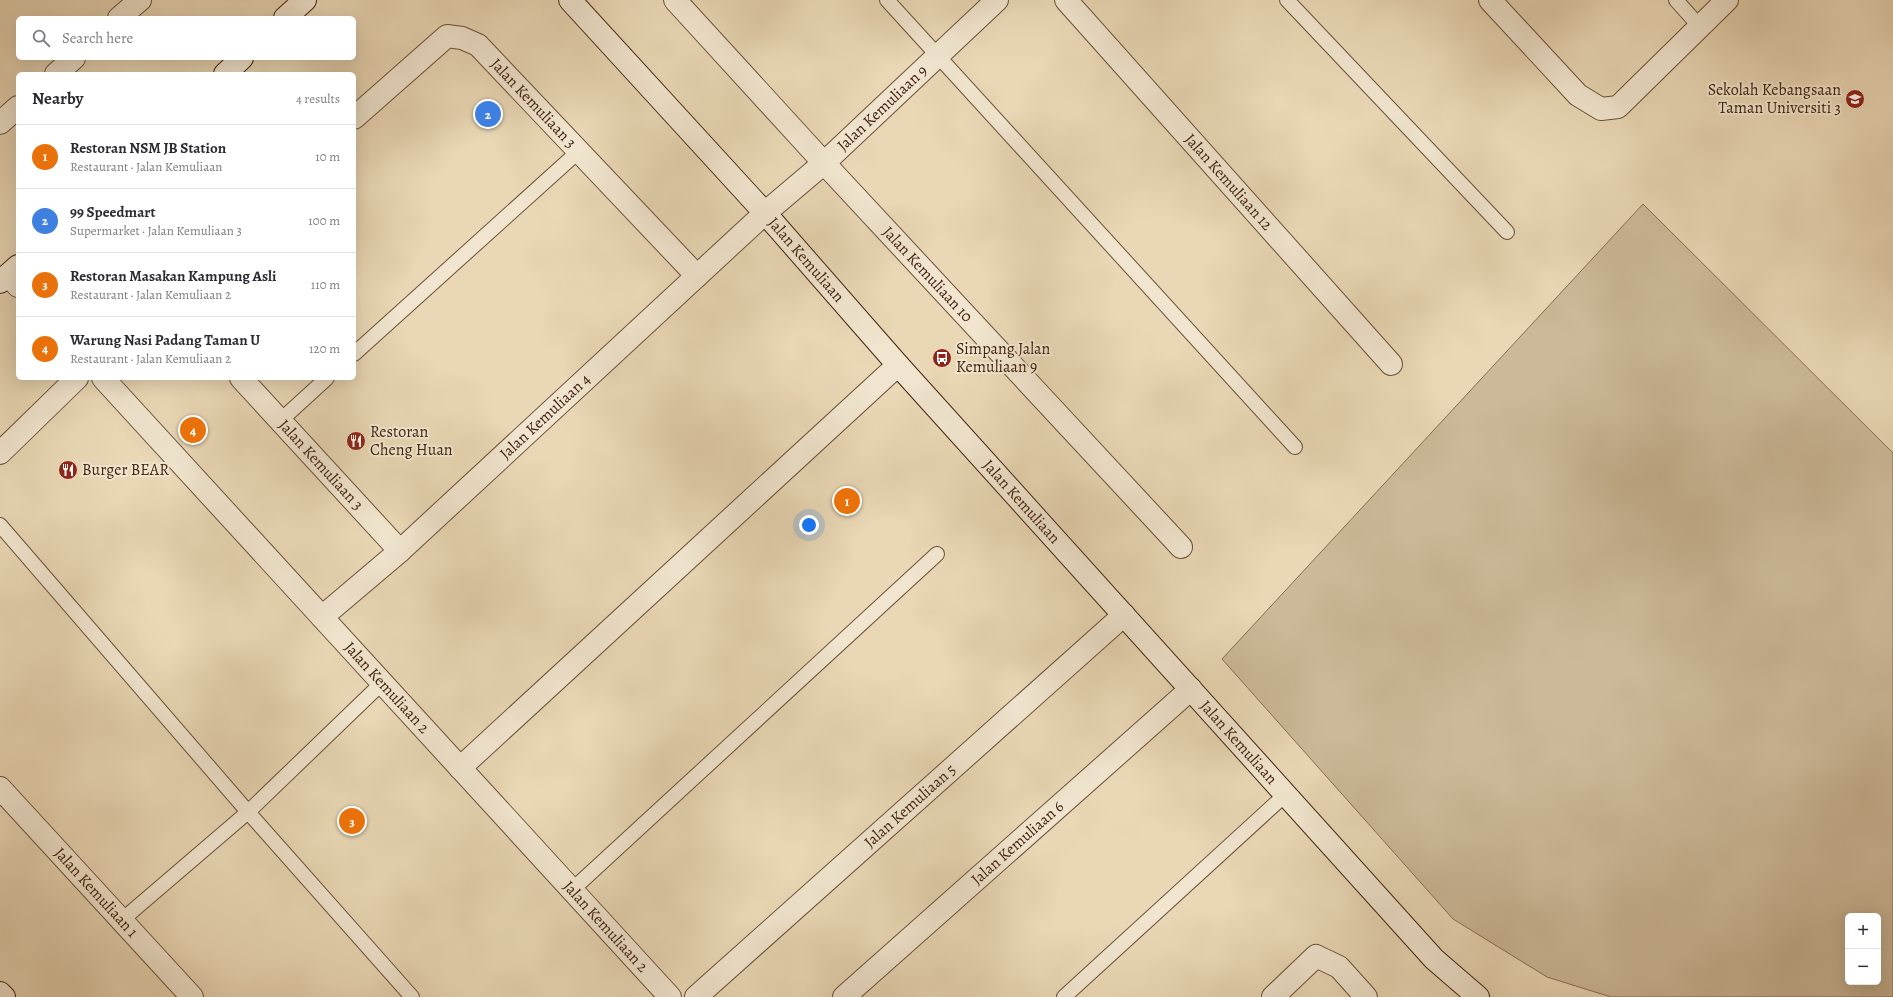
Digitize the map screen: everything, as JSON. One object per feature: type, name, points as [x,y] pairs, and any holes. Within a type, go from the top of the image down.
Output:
[{"type":"street","points":[[121,16],[140,0]]},
{"type":"street","points":[[287,16],[304,0]]},
{"type":"street","name":"Jalan Kemuliaan","points":[[570,0],[765,213],[898,365],[1434,959],[1478,997]]},
{"type":"street","name":"Jalan Kemuliaan 10","points":[[675,0],[824,163],[1181,547]]},
{"type":"street","name":"Jalan Kemuliaan 9","points":[[765,213],[824,163],[997,0]]},
{"type":"street","name":"Jalan Kemuliaan 12","points":[[1066,0],[1391,364]]},
{"type":"street","points":[[1490,0],[1578,96],[1601,109],[1618,107],[1726,0]]},
{"type":"street","name":"Jalan Kemuliaan 3","points":[[356,116],[447,36],[462,38],[478,45],[697,276]]},
{"type":"street","points":[[58,72],[72,60]]},
{"type":"street","points":[[227,72],[240,60]]},
{"type":"street","points":[[0,123],[16,109]]},
{"type":"street","name":"Jalan Kemuliaan 4","points":[[322,617],[400,551],[765,213]]},
{"type":"street","points":[[460,768],[898,365]]},
{"type":"street","points":[[0,453],[74,380]]},
{"type":"street","name":"Jalan Kemuliaan 2","points":[[105,380],[670,997]]},
{"type":"street","name":"Jalan Kemuliaan 3","points":[[243,380],[400,551]]},
{"type":"street","name":"Jalan Kemuliaan 5","points":[[696,997],[1124,615]]},
{"type":"street","name":"Jalan Kemuliaan 6","points":[[844,997],[1191,689]]},
{"type":"street","name":"Jalan Kemuliaan 1","points":[[0,788],[192,997]]},
{"type":"street","points":[[1273,997],[1316,956],[1339,967],[1366,997]]},
{"type":"street","points":[[0,993],[4,997]]},
{"type":"lane","points":[[887,0],[1295,447]]},
{"type":"lane","points":[[1287,0],[1507,232]]},
{"type":"lane","points":[[1676,0],[1700,27]]},
{"type":"lane","points":[[356,352],[580,151]]},
{"type":"lane","points":[[280,421],[325,380]]},
{"type":"lane","points":[[0,525],[248,812],[412,997]]},
{"type":"lane","points":[[572,890],[936,554]]},
{"type":"lane","points":[[122,920],[248,812],[382,683]]},
{"type":"lane","points":[[1064,997],[1286,794]]},
{"type":"shaded area","points":[[1643,204],[1893,453],[1893,997],[1611,997],[1547,977],[1453,919],[1222,659]]},
{"type":"place","name":"Sekolah Kebangsaan Taman Universiti 3","points":[[1855,99]]},
{"type":"place","name":"99 Speedmart","points":[[488,114]]},
{"type":"place","name":"Simpang Jalan Kemuliaan 9","points":[[942,358]]},
{"type":"place","name":"Warung Nasi Padang Taman U","points":[[193,430]]},
{"type":"place","name":"Restoran Cheng Huan","points":[[356,441]]},
{"type":"place","name":"Burger BEAR","points":[[68,470]]},
{"type":"place","name":"Restoran NSM JB Station","points":[[847,501]]},
{"type":"place","name":"Restoran Masakan Kampung Asli","points":[[352,821]]}]
